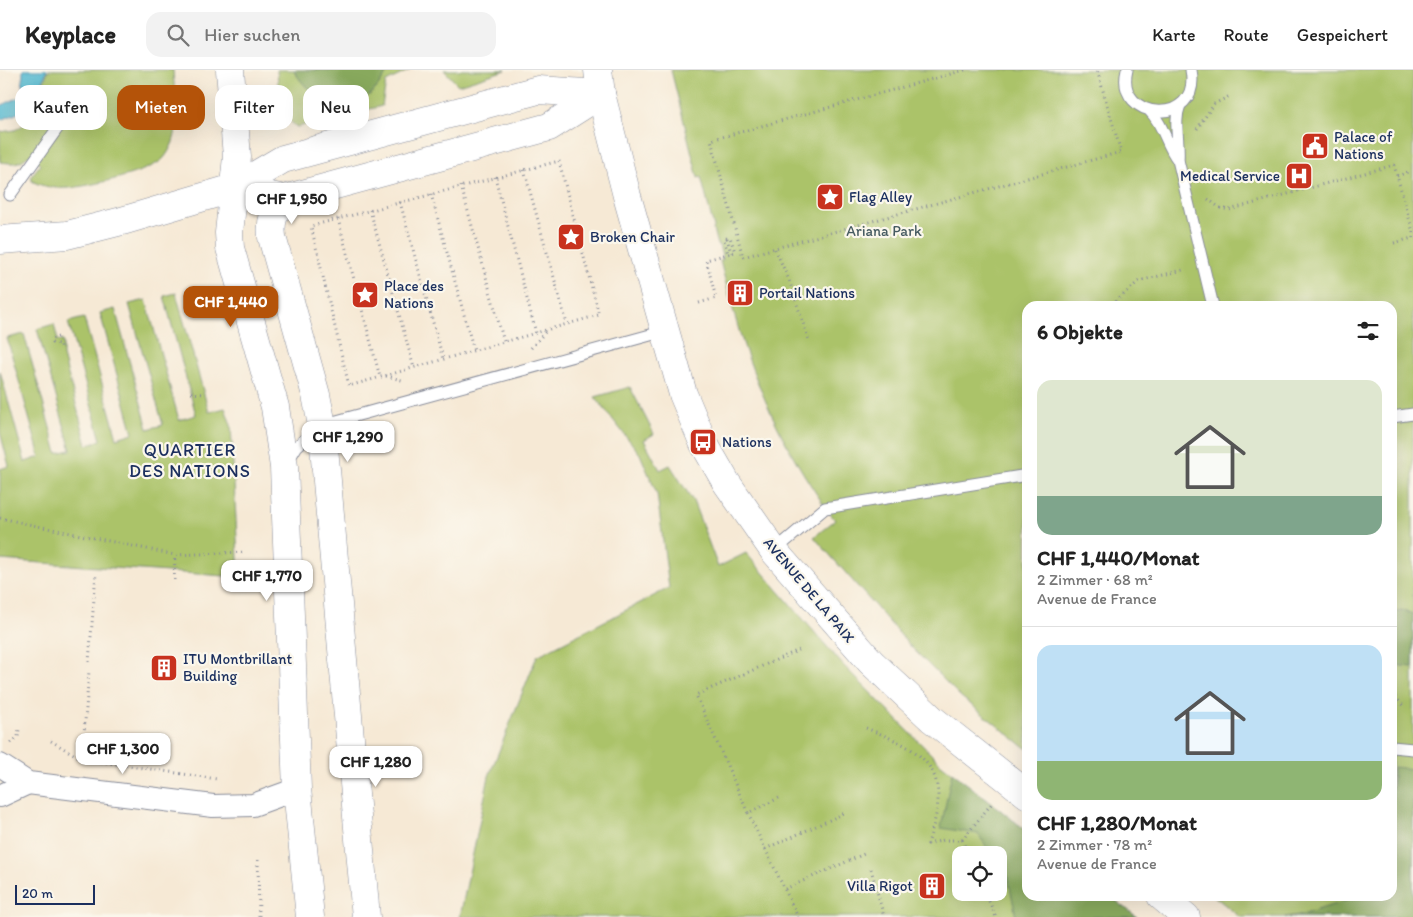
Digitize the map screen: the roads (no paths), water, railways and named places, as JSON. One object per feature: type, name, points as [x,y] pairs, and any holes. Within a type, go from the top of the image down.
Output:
[{"type":"main road","points":[[230,70],[237,157],[229,234],[230,248],[275,407],[284,468],[298,789],[310,917]]},
{"type":"main road","points":[[234,188],[284,199],[549,127],[600,82]]},
{"type":"main road","points":[[0,240],[75,233],[234,188],[283,159],[538,90],[600,82]]},
{"type":"main road","points":[[600,82],[664,331]]},
{"type":"main road","points":[[284,199],[273,214],[270,224],[316,395],[322,425],[366,917]]},
{"type":"main road","name":"AVENUE DE LA PAIX","points":[[664,331],[683,394],[704,442],[742,507],[774,552],[871,662],[932,718],[1022,790]]},
{"type":"main road","points":[[1167,901],[1186,917]]},
{"type":"street","points":[[0,765],[28,783],[213,806],[252,805],[298,789]]},
{"type":"street","points":[[0,796],[28,783]]},
{"type":"lane","points":[[1127,70],[1126,84],[1129,93],[1134,101],[1150,111],[1161,126],[1170,149],[1178,160]]},
{"type":"lane","points":[[1191,70],[1191,90],[1180,105],[1177,113],[1178,160],[1212,301]]},
{"type":"lane","points":[[1150,111],[1166,112],[1180,105]]},
{"type":"lane","points":[[10,195],[57,130]]},
{"type":"lane","points":[[284,468],[297,446],[322,425],[664,331]]},
{"type":"lane","points":[[1397,416],[1413,414]]},
{"type":"lane","points":[[774,552],[825,508],[1022,477]]},
{"type":"lane","points":[[1397,747],[1413,749]]},
{"type":"water","points":[[23,70],[47,70],[41,85],[22,85]]},
{"type":"water","points":[[15,99],[15,114],[0,120],[0,106]]},
{"type":"place","name":"Palace of Nations","points":[[1315,146]]},
{"type":"place","name":"Medical Service","points":[[1299,176]]},
{"type":"place","name":"Flag Alley","points":[[830,197]]},
{"type":"place","name":"Broken Chair","points":[[571,237]]},
{"type":"place","name":"Portail Nations","points":[[740,293]]},
{"type":"place","name":"Place des Nations","points":[[365,295]]},
{"type":"place","name":"Nations","points":[[703,442]]},
{"type":"place","name":"ITU Montbrillant Building","points":[[164,668]]},
{"type":"place","name":"Villa Rigot","points":[[932,886]]},
{"type":"district","name":"QUARTIER DES NATIONS","points":[[190,460]]},
{"type":"park label","name":"Ariana Park","points":[[884,231]]}]
